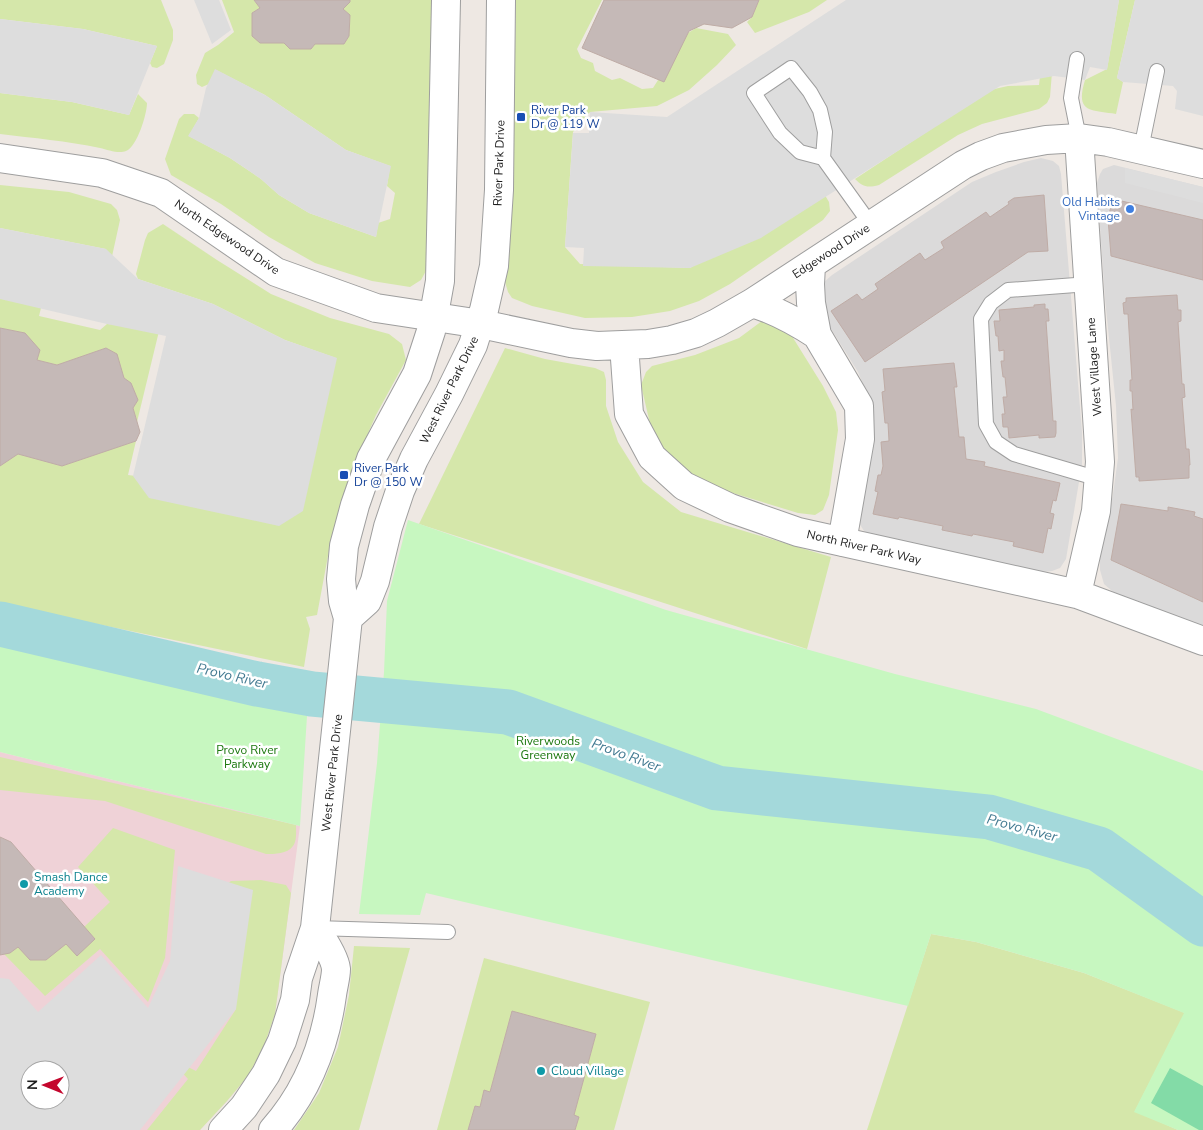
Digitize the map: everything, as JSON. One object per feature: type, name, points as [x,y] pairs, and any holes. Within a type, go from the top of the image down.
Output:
[{"type":"street","points":[[444,319],[440,281],[446,0]]},
{"type":"street","name":"River Park Drive","points":[[480,324],[494,266],[499,180],[501,0]]},
{"type":"street","name":"Edgewood Drive","points":[[444,319],[480,324],[571,343],[597,346],[648,344],[672,340],[696,333],[752,304],[963,165],[1003,148],[1046,140],[1079,138],[1108,142],[1203,164]]},
{"type":"street","name":"West Village Lane","points":[[1077,594],[1096,511],[1100,462],[1079,138]]},
{"type":"street","name":"North Edgewood Drive","points":[[0,158],[102,172],[161,193],[276,272],[376,308],[444,319]]},
{"type":"street","points":[[811,265],[811,303],[817,335],[859,406],[860,440],[842,542]]},
{"type":"street","points":[[752,304],[778,313],[817,335]]},
{"type":"street","name":"West River Park Drive","points":[[223,1130],[244,1107],[266,1074],[282,1040],[295,1000],[298,978],[316,928],[348,618],[343,602],[341,579],[344,546],[355,505],[371,459],[417,374],[431,331],[444,319]]},
{"type":"street","name":"West River Park Drive","points":[[348,618],[367,601],[376,581],[388,528],[400,491],[414,459],[473,345],[480,324]]},
{"type":"street","name":"North River Park Way","points":[[624,345],[629,414],[652,457],[684,486],[730,508],[798,532],[1077,594],[1203,641]]},
{"type":"street","points":[[273,1130],[287,1115],[314,1066],[331,1005],[336,968],[316,928]]},
{"type":"lane","points":[[1077,59],[1071,98],[1079,138]]},
{"type":"lane","points":[[823,158],[825,132],[820,110],[810,92],[791,68],[754,93],[780,133],[800,152],[823,158],[871,225]]},
{"type":"lane","points":[[1141,149],[1157,71]]},
{"type":"lane","points":[[1089,284],[1008,290],[991,303],[981,318],[986,424],[996,442],[1014,454],[1099,479]]},
{"type":"lane","points":[[316,928],[448,932]]},
{"type":"shaded area","points":[[194,0],[219,0],[231,30],[212,44]]},
{"type":"shaded area","points":[[846,0],[1119,0],[1107,70],[1090,67],[1085,80],[1054,76],[1000,86],[761,238],[690,268],[583,266],[584,248],[565,247],[573,133],[589,133],[590,112],[667,117]]},
{"type":"shaded area","points":[[1135,0],[1203,0],[1203,116],[1175,109],[1177,91],[1173,86],[1123,82],[1117,78]]},
{"type":"shaded area","points":[[0,19],[83,29],[157,46],[129,115],[72,102],[0,93]]},
{"type":"shaded area","points":[[215,69],[265,95],[346,150],[391,166],[376,237],[309,213],[279,195],[261,179],[230,158],[188,136],[199,118],[206,88]]},
{"type":"shaded area","points":[[1041,158],[1053,161],[1059,166],[1061,174],[1082,432],[1082,464],[1066,559],[1060,568],[1042,572],[874,536],[864,531],[859,523],[867,394],[858,372],[823,316],[823,283],[832,275],[972,182],[1024,162]]},
{"type":"shaded area","points":[[1114,165],[1203,187],[1203,627],[1119,597],[1104,584],[1100,570],[1100,557],[1113,494],[1118,458],[1116,406],[1105,299],[1097,183],[1103,169]]},
{"type":"shaded area","points":[[1125,168],[1203,187],[1203,203],[1125,183]]},
{"type":"shaded area","points":[[0,228],[106,249],[138,279],[213,304],[285,340],[337,358],[303,511],[279,526],[149,498],[133,476],[166,336],[0,299]]},
{"type":"shaded area","points":[[0,752],[300,826],[275,1014],[264,1046],[248,1076],[200,1130],[0,1130]]},
{"type":"shaded area","points":[[178,866],[253,890],[236,1009],[140,1130],[0,1130],[0,978],[9,979],[38,1012],[101,955],[148,1008],[170,961]]},
{"type":"green space","points":[[0,0],[161,0],[173,30],[173,40],[164,64],[157,68],[152,67],[150,63],[157,46],[83,29],[0,19]]},
{"type":"green space","points":[[222,0],[254,0],[260,8],[252,13],[260,43],[284,43],[291,49],[311,49],[315,44],[344,44],[349,36],[350,15],[343,9],[350,0],[433,0],[427,269],[421,280],[410,287],[372,281],[315,263],[269,237],[221,204],[171,175],[165,159],[179,119],[184,114],[194,114],[199,118],[189,136],[230,158],[261,179],[279,195],[309,213],[376,237],[378,223],[390,219],[395,193],[387,186],[390,166],[346,150],[265,95],[216,70],[209,84],[202,87],[197,84],[196,75],[205,53],[234,32]]},
{"type":"green space","points":[[516,0],[602,0],[577,49],[581,58],[593,63],[595,71],[612,80],[620,78],[642,89],[653,88],[688,33],[696,28],[728,34],[736,45],[689,90],[657,106],[590,112],[573,132],[565,247],[580,264],[690,268],[817,182],[829,202],[830,211],[823,220],[730,284],[699,301],[670,311],[632,317],[585,318],[532,306],[512,298],[505,282],[512,202]]},
{"type":"green space","points":[[759,0],[827,0],[809,12],[755,33],[747,22],[752,17]]},
{"type":"green space","points":[[1119,0],[1135,0],[1117,78],[1123,82],[1116,114],[1087,108],[1082,99],[1082,91],[1085,80],[1107,69]]},
{"type":"green space","points":[[1041,68],[1052,72],[1050,97],[1047,103],[1039,109],[982,124],[958,135],[879,185],[866,186],[860,184],[855,179],[990,90],[1008,86],[1039,85]]},
{"type":"green space","points":[[0,93],[72,102],[129,115],[138,94],[147,103],[143,122],[134,143],[126,151],[117,152],[75,143],[0,134]]},
{"type":"green space","points":[[0,185],[69,192],[111,204],[117,210],[120,220],[109,270],[106,249],[0,228]]},
{"type":"green space","points":[[163,224],[271,294],[330,318],[389,334],[402,344],[406,360],[376,415],[349,477],[330,545],[317,615],[306,617],[310,629],[304,667],[0,604],[0,466],[18,454],[62,466],[136,441],[128,475],[151,478],[336,358],[285,340],[213,304],[138,279],[136,274],[148,233]]},
{"type":"green space","points":[[0,278],[46,288],[39,316],[100,330],[107,324],[160,327],[137,422],[133,408],[138,400],[131,383],[124,378],[116,354],[106,348],[57,365],[37,360],[39,350],[25,333],[0,328]]},
{"type":"green space","points":[[762,321],[773,322],[790,333],[823,386],[836,412],[838,430],[829,495],[823,510],[815,515],[798,513],[713,487],[672,463],[651,428],[641,385],[646,372],[652,366],[695,355],[739,338]]},
{"type":"green space","points":[[505,348],[545,359],[595,368],[604,372],[606,380],[606,406],[618,442],[643,482],[681,512],[831,557],[807,649],[419,524]]},
{"type":"green space","name":"Riverwoods Greenway","points":[[408,520],[666,610],[895,674],[1036,709],[1203,771],[1203,1130],[1178,1130],[1134,1112],[1184,1013],[1084,973],[976,942],[931,934],[908,1006],[426,893],[420,915],[359,914],[377,763],[387,601]]},
{"type":"green space","name":"Provo River Parkway","points":[[0,645],[254,702],[307,716],[300,826],[0,752]]},
{"type":"green space","points":[[0,757],[296,825],[295,841],[288,851],[266,854],[105,801],[0,790]]},
{"type":"green space","points":[[113,828],[175,850],[165,958],[148,1002],[100,949],[45,996],[4,954],[10,953],[18,947],[30,960],[46,960],[66,944],[95,939],[84,927],[110,902],[78,867]]},
{"type":"green space","points":[[261,880],[286,885],[291,893],[275,1014],[264,1046],[248,1076],[200,1130],[147,1130],[188,1079],[176,1066],[180,1063],[196,1071],[236,1009],[226,885],[231,881]]},
{"type":"green space","points":[[931,934],[976,942],[1084,973],[1185,1013],[1135,1111],[1178,1130],[867,1130]]},
{"type":"green space","points":[[354,946],[410,948],[359,1130],[294,1130],[319,1093],[338,1047],[349,995]]},
{"type":"green space","points":[[484,958],[650,1002],[614,1130],[575,1130],[579,1117],[574,1115],[596,1034],[512,1011],[490,1092],[484,1091],[480,1107],[475,1106],[468,1130],[437,1130]]},
{"type":"green space","points":[[1170,1068],[1203,1086],[1203,1130],[1199,1130],[1151,1103]]},
{"type":"building","points":[[254,0],[350,0],[343,9],[350,15],[349,36],[344,44],[315,44],[311,49],[290,49],[284,43],[260,43],[252,36],[252,13],[260,8]]},
{"type":"building","points":[[604,0],[759,0],[752,17],[732,28],[704,24],[689,31],[664,82],[582,48]]},
{"type":"building","points":[[1044,195],[1048,251],[1028,252],[865,362],[831,311],[857,294],[862,300],[878,289],[875,284],[920,253],[925,260],[944,248],[941,242],[986,212],[990,217],[1009,204],[1008,202],[1014,198]]},
{"type":"building","points":[[1113,199],[1203,220],[1203,280],[1111,256],[1108,218]]},
{"type":"building","points":[[1177,295],[1178,310],[1181,310],[1181,321],[1178,322],[1182,384],[1184,384],[1185,397],[1182,398],[1186,449],[1189,449],[1189,478],[1139,481],[1139,477],[1136,477],[1131,409],[1133,410],[1132,391],[1130,391],[1130,380],[1132,380],[1128,314],[1124,314],[1123,303],[1126,302],[1126,298]]},
{"type":"building","points":[[1045,304],[1045,309],[1048,309],[1049,321],[1046,321],[1053,421],[1056,421],[1055,437],[1039,438],[1039,435],[1009,438],[1008,427],[1003,427],[1002,414],[1005,414],[1003,397],[1007,397],[1001,361],[1004,361],[1004,350],[999,351],[994,321],[1000,321],[999,310],[1034,307],[1034,305]]},
{"type":"building","points":[[0,328],[25,333],[40,350],[37,360],[57,365],[106,348],[117,354],[124,378],[131,383],[138,400],[133,408],[140,432],[136,441],[62,466],[18,454],[0,466]]},
{"type":"building","points":[[954,363],[957,387],[954,387],[959,437],[964,437],[966,459],[985,462],[984,466],[1060,483],[1056,501],[1053,500],[1050,513],[1054,514],[1051,529],[1048,528],[1043,553],[1013,546],[1014,542],[973,534],[972,536],[942,530],[943,526],[873,514],[878,492],[875,491],[878,475],[881,475],[883,466],[881,442],[889,441],[888,423],[885,423],[882,392],[885,391],[883,369]]},
{"type":"building","points":[[1121,504],[1168,511],[1168,507],[1195,512],[1194,516],[1203,519],[1203,602],[1111,560]]},
{"type":"building","name":"Smash Dance Academy","points":[[0,837],[11,842],[95,939],[77,956],[66,944],[46,960],[30,960],[18,947],[10,953],[0,955]]},
{"type":"building","name":"Cloud Village","points":[[512,1011],[596,1034],[574,1115],[579,1117],[575,1130],[468,1130],[475,1106],[480,1107],[484,1090],[490,1092]]},
{"type":"waterway","name":"Provo River","points":[[0,624],[257,684],[312,694],[508,712],[717,788],[989,817],[1099,849],[1203,924]]},
{"type":"place","name":"River Park Dr @ 119 W","points":[[521,117]]},
{"type":"place","name":"Old Habits Vintage","points":[[1130,209]]},
{"type":"place","name":"River Park Dr @ 150 W","points":[[344,475]]},
{"type":"place","name":"Smash Dance Academy","points":[[24,884]]},
{"type":"place","name":"Cloud Village","points":[[541,1071]]}]
